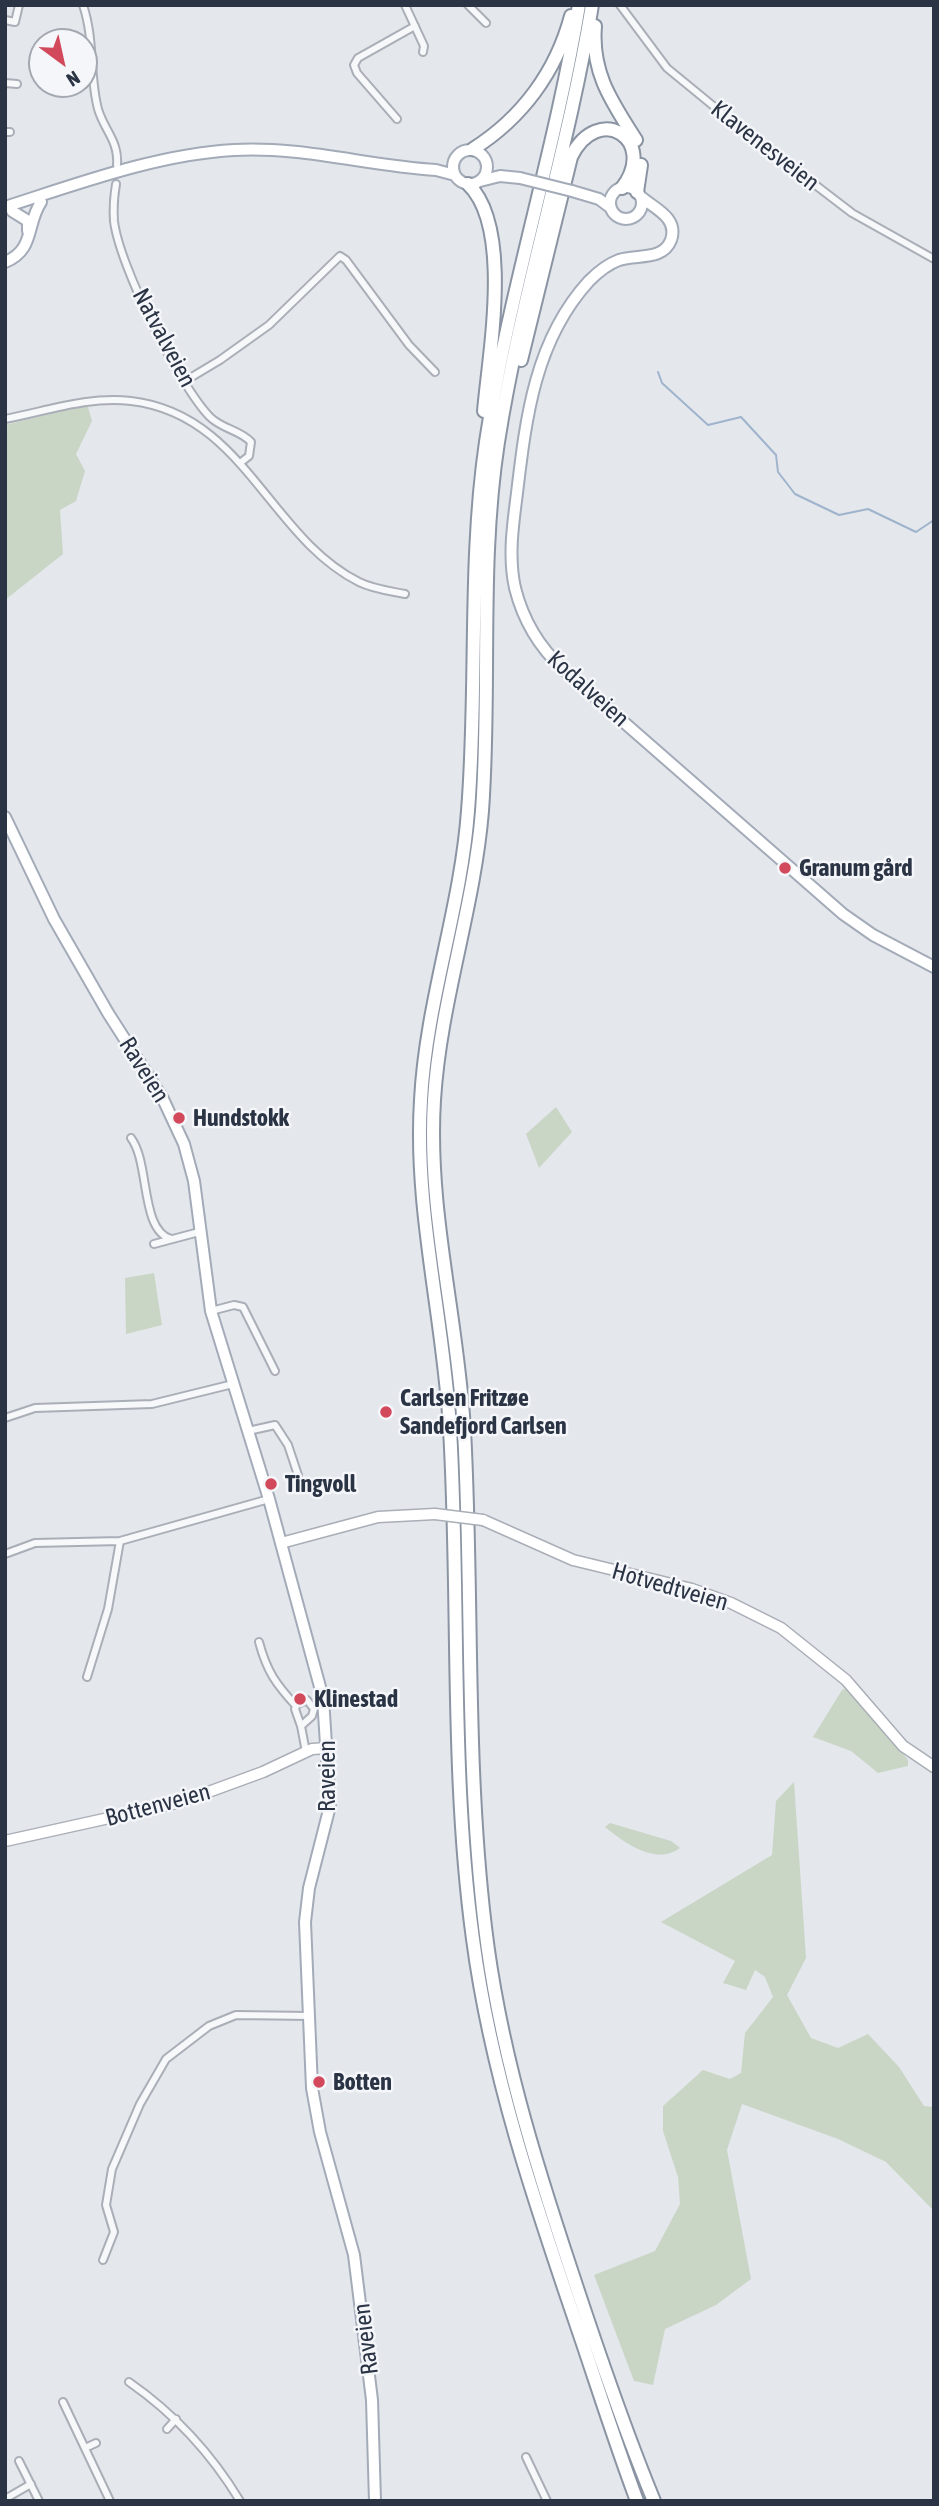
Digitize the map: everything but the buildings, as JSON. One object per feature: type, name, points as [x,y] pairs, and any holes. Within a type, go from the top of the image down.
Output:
[{"type":"highway","points":[[473,149],[522,108],[545,78],[560,49],[574,5]]},
{"type":"highway","points":[[579,5],[556,125],[496,386],[481,481],[466,834],[457,895],[427,1040],[420,1121],[422,1191],[445,1355],[450,1422],[465,1864],[482,1997],[506,2108],[542,2227],[637,2501]]},
{"type":"highway","points":[[594,5],[594,49],[605,92],[639,147],[639,194]]},
{"type":"highway","points":[[594,5],[498,444],[488,554],[485,749],[480,835],[471,898],[441,1042],[433,1133],[435,1189],[463,1408],[478,1862],[493,1984],[519,2104],[591,2329],[654,2501]]},
{"type":"highway","points":[[498,444],[504,436],[570,157],[579,142],[590,132],[612,130],[622,134],[632,145],[634,166],[619,190]]},
{"type":"highway","points":[[474,183],[484,206],[494,262],[477,471],[481,481]]},
{"type":"main road","points":[[356,161],[435,163],[455,157],[463,150],[473,149],[481,153],[487,163],[520,178]]},
{"type":"main road","points":[[8,211],[132,170],[187,156],[235,150],[285,152],[436,170],[474,183],[500,176],[520,178],[599,199],[623,219],[653,212],[667,218]]},
{"type":"main road","points":[[455,157],[452,166],[455,175]]},
{"type":"main road","points":[[474,183],[485,175],[487,163]]},
{"type":"main road","points":[[8,211],[132,170]]},
{"type":"main road","points":[[611,208],[619,190]]},
{"type":"main road","points":[[572,191],[619,190],[639,194],[667,218]]},
{"type":"main road","points":[[635,216],[642,206],[639,194]]},
{"type":"main road","points":[[5,260],[16,257],[28,243],[34,214],[41,202]]},
{"type":"main road","points":[[5,260],[22,246],[29,228],[23,216],[8,211]]},
{"type":"main road","name":"Kodalveien","points":[[667,218],[672,234],[665,249],[655,255],[621,259],[598,272],[569,307],[542,359],[529,403],[515,506],[512,564],[520,605],[535,636],[552,659],[790,870],[873,935],[934,967]]},
{"type":"main road","name":"Raveien","points":[[5,817],[54,919],[178,1128],[192,1171],[211,1311],[269,1499],[319,1681],[328,1748],[329,1816],[306,1908],[315,2111],[350,2232],[361,2301],[372,2400],[375,2501]]},
{"type":"main road","name":"Hotvedtveien","points":[[281,1544],[358,1521],[435,1514],[483,1520],[573,1560],[705,1593],[780,1628],[846,1680],[903,1746],[934,1767]]},
{"type":"main road","name":"Bottenveien","points":[[5,1841],[181,1802],[263,1772],[306,1752],[328,1748]]},
{"type":"street","points":[[5,20],[15,22],[19,5]]},
{"type":"street","points":[[83,5],[93,48],[99,112],[115,140],[117,165]]},
{"type":"street","points":[[405,5],[424,46],[423,52]]},
{"type":"street","points":[[468,5],[486,23]]},
{"type":"street","name":"Klavenesveien","points":[[620,5],[667,68],[728,118],[844,207],[934,259]]},
{"type":"street","points":[[397,120],[357,73],[354,65],[358,58],[415,26]]},
{"type":"street","points":[[5,83],[17,84]]},
{"type":"street","name":"Natvalveien","points":[[116,184],[114,220],[117,238],[144,304],[185,381],[211,418],[251,442],[249,456],[240,463]]},
{"type":"street","points":[[185,381],[269,325],[340,256],[346,260],[409,345],[435,372]]},
{"type":"street","points":[[5,419],[90,401],[145,403],[172,411],[197,424],[240,463],[316,549],[338,569],[372,587],[405,593]]},
{"type":"street","points":[[131,1138],[136,1147],[155,1228],[163,1237],[171,1239]]},
{"type":"street","points":[[154,1244],[199,1232]]},
{"type":"street","points":[[211,1311],[234,1305],[243,1307],[275,1371]]},
{"type":"street","points":[[5,1418],[35,1408],[152,1404],[233,1384]]},
{"type":"street","points":[[248,1431],[275,1425],[288,1445],[298,1475]]},
{"type":"street","points":[[5,1554],[35,1543],[120,1541],[269,1499]]},
{"type":"street","points":[[87,1677],[108,1609],[120,1541]]},
{"type":"street","points":[[259,1642],[271,1677],[284,1696],[296,1706],[306,1752]]},
{"type":"street","points":[[296,1706],[307,1700],[314,1709],[313,1716],[300,1726]]},
{"type":"street","points":[[103,2260],[114,2231],[106,2205],[113,2169],[140,2104],[166,2059],[209,2026],[236,2015],[310,2016]]},
{"type":"street","points":[[129,2382],[176,2419],[220,2469],[240,2501]]},
{"type":"street","points":[[63,2402],[110,2501]]},
{"type":"street","points":[[167,2429],[176,2419]]},
{"type":"street","points":[[85,2448],[96,2443]]},
{"type":"street","points":[[526,2457],[547,2501]]},
{"type":"street","points":[[19,2461],[39,2501]]},
{"type":"street","points":[[5,2498],[31,2484]]},
{"type":"green space","points":[[88,407],[92,421],[76,454],[85,471],[76,501],[60,510],[63,554],[5,600],[5,425]]},
{"type":"green space","points":[[556,1107],[572,1132],[539,1168],[526,1134]]},
{"type":"green space","points":[[154,1273],[162,1325],[126,1334],[125,1278]]},
{"type":"green space","points":[[849,1687],[908,1760],[908,1766],[878,1773],[851,1751],[813,1737],[842,1690]]},
{"type":"green space","points":[[794,1782],[806,1958],[787,1995],[811,2038],[838,2048],[868,2034],[899,2067],[924,2106],[934,2107],[934,2211],[886,2162],[838,2139],[742,2104],[727,2150],[751,2279],[716,2305],[665,2329],[653,2385],[634,2381],[594,2275],[655,2251],[680,2204],[678,2177],[663,2131],[663,2106],[703,2070],[730,2079],[741,2073],[745,2033],[773,1997],[765,1977],[755,1970],[746,1990],[723,1983],[735,1961],[661,1922],[772,1855],[776,1801]]},
{"type":"green space","points":[[610,1823],[671,1841],[680,1848],[661,1855],[641,1850],[605,1827]]},
{"type":"waterway","points":[[658,372],[662,383],[708,425],[741,417],[776,455],[778,472],[795,494],[839,515],[868,509],[916,532],[934,520]]},
{"type":"place","name":"Granum gård","points":[[785,868]]},
{"type":"place","name":"Hundstokk","points":[[179,1118]]},
{"type":"place","name":"Carlsen Fritzøe Sandefjord Carlsen","points":[[386,1412]]},
{"type":"place","name":"Tingvoll","points":[[271,1484]]},
{"type":"place","name":"Klinestad","points":[[300,1699]]},
{"type":"place","name":"Botten","points":[[319,2082]]}]
